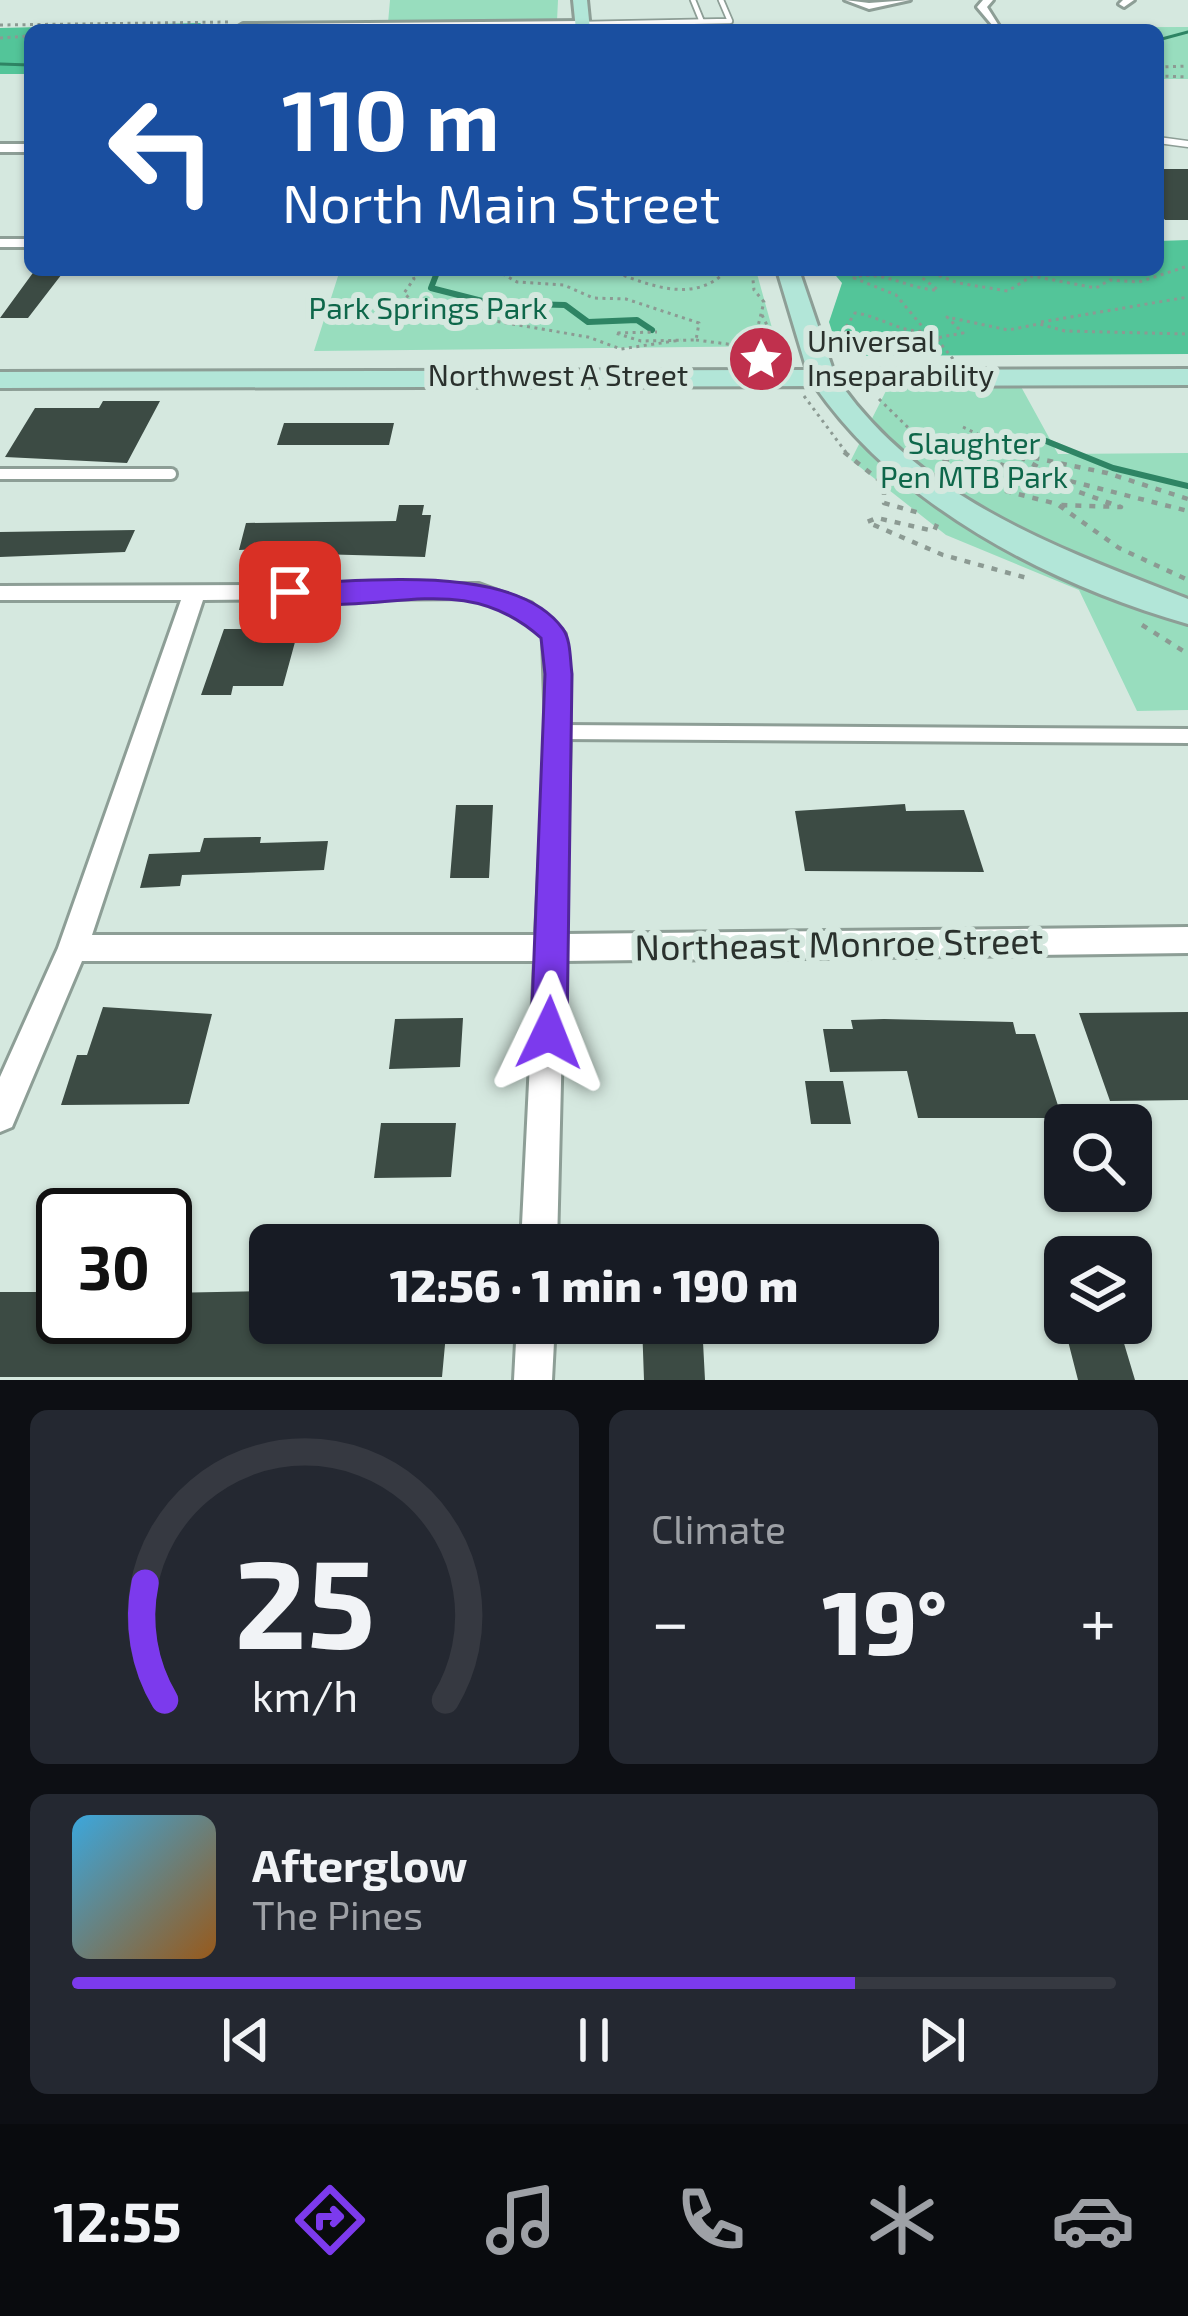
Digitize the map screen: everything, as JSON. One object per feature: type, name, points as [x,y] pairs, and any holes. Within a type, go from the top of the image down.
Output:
[{"type":"street","points":[[850,0],[869,6],[904,0]]},
{"type":"street","points":[[985,0],[982,8],[996,24]]},
{"type":"street","points":[[791,276],[830,369],[877,446],[953,505],[1033,548],[1188,612]]},
{"type":"street","name":"Northwest A Street","points":[[0,380],[830,369],[1188,377]]},
{"type":"street","points":[[0,1114],[73,948],[195,592]]},
{"type":"street","points":[[0,593],[479,592],[523,608],[554,634],[558,732],[540,1224]]},
{"type":"street","name":"Northeast Monroe Street","points":[[73,948],[552,949],[1188,940]]},
{"type":"street","points":[[533,1380],[535,1344]]},
{"type":"lane","points":[[693,0],[702,22]]},
{"type":"lane","points":[[654,24],[730,21],[721,0]]},
{"type":"lane","points":[[0,474],[171,474]]},
{"type":"lane","points":[[558,732],[1188,736]]},
{"type":"path","points":[[413,276],[404,292],[419,308],[588,337],[622,349],[683,339]]},
{"type":"path","points":[[506,276],[517,282],[564,285],[593,298],[626,299],[672,318],[699,322],[697,339]]},
{"type":"path","points":[[630,276],[678,290],[710,286],[721,276]]},
{"type":"path","points":[[657,332],[614,333],[631,342],[748,343],[764,302],[754,290],[753,276]]},
{"type":"path","points":[[830,369],[847,355],[844,330],[855,313],[884,316],[911,333],[926,331],[896,296],[854,278],[859,276]]},
{"type":"path","points":[[876,276],[919,290],[938,290],[920,276]]},
{"type":"path","points":[[940,276],[1008,290],[1018,289],[1032,276],[1096,288],[1110,280],[1139,282],[1157,276]]},
{"type":"path","points":[[941,363],[953,356],[937,338],[963,333],[946,316],[1008,329],[1188,297]]},
{"type":"path","points":[[762,316],[783,358],[790,361]]},
{"type":"path","points":[[1040,324],[1066,331],[1188,334]]},
{"type":"path","points":[[872,395],[896,416],[908,435],[998,490],[1058,504],[1121,506],[1000,464],[988,443]]},
{"type":"path","points":[[963,427],[1067,479],[1150,496],[1188,511]]},
{"type":"path","points":[[1020,458],[1107,472],[1188,499]]},
{"type":"path","points":[[1058,504],[1119,548],[1188,580]]},
{"type":"green space","points":[[390,0],[558,0],[557,21],[388,23]]},
{"type":"green space","points":[[24,27],[24,74],[0,74],[0,28]]},
{"type":"green space","points":[[1164,27],[1188,27],[1188,79],[1164,79]]},
{"type":"green space","points":[[1188,240],[1188,354],[840,356],[829,322],[842,283],[836,276],[1164,276],[1164,241]]},
{"type":"green space","name":"Park Springs Park","points":[[338,276],[758,276],[777,346],[314,351]]},
{"type":"green space","name":"Slaughter Pen MTB Park","points":[[890,383],[1019,383],[1058,454],[1188,453],[1188,710],[1137,711],[1079,590],[946,535],[851,460]]},
{"type":"building","points":[[1164,169],[1188,169],[1188,220],[1165,220]]},
{"type":"building","points":[[31,276],[60,276],[28,318],[0,318]]},
{"type":"building","points":[[103,401],[160,401],[127,463],[5,457],[35,408],[99,408]]},
{"type":"building","points":[[284,423],[394,423],[389,445],[277,445]]},
{"type":"building","points":[[399,505],[424,505],[422,515],[431,515],[425,557],[280,553],[279,559],[259,560],[261,549],[239,550],[246,523],[396,521]]},
{"type":"building","points":[[135,530],[125,552],[0,557],[0,532]]},
{"type":"building","points":[[274,620],[301,620],[283,686],[233,686],[231,695],[201,695],[224,629],[271,629]]},
{"type":"building","points":[[905,804],[906,811],[964,810],[984,872],[805,871],[795,811]]},
{"type":"building","points":[[456,805],[493,805],[489,878],[450,878]]},
{"type":"building","points":[[261,837],[260,843],[328,841],[324,870],[182,875],[180,886],[140,888],[149,854],[200,852],[204,838]]},
{"type":"building","points":[[103,1007],[212,1014],[189,1104],[61,1105],[77,1055],[87,1055]]},
{"type":"building","points":[[1188,1012],[1188,1100],[1110,1101],[1079,1013]]},
{"type":"building","points":[[463,1018],[460,1067],[389,1069],[395,1019]]},
{"type":"building","points":[[851,1020],[1013,1022],[1016,1034],[1035,1034],[1058,1104],[1044,1104],[1044,1118],[918,1118],[907,1071],[830,1072],[823,1029],[853,1029]]},
{"type":"building","points":[[805,1081],[843,1081],[851,1124],[811,1124]]},
{"type":"building","points":[[381,1123],[456,1123],[451,1177],[374,1178]]},
{"type":"building","points":[[249,1291],[249,1344],[445,1344],[442,1377],[0,1377],[0,1292],[36,1292],[36,1344],[192,1344],[192,1292]]},
{"type":"building","points":[[643,1344],[703,1344],[705,1380],[644,1380]]},
{"type":"building","points":[[1069,1344],[1124,1344],[1135,1380],[1078,1380]]},
{"type":"waterway","points":[[1164,38],[1188,32]]},
{"type":"waterway","points":[[0,64],[24,65]]},
{"type":"waterway","points":[[436,276],[431,288],[490,303],[565,305],[588,322],[637,320],[652,330]]},
{"type":"waterway","points":[[1046,441],[1113,468],[1188,486]]},
{"type":"place","name":"Universal Inseparability","points":[[761,359]]},
{"type":"route","points":[[290,592],[479,592],[523,608],[554,634],[559,674],[549,1033]]}]
